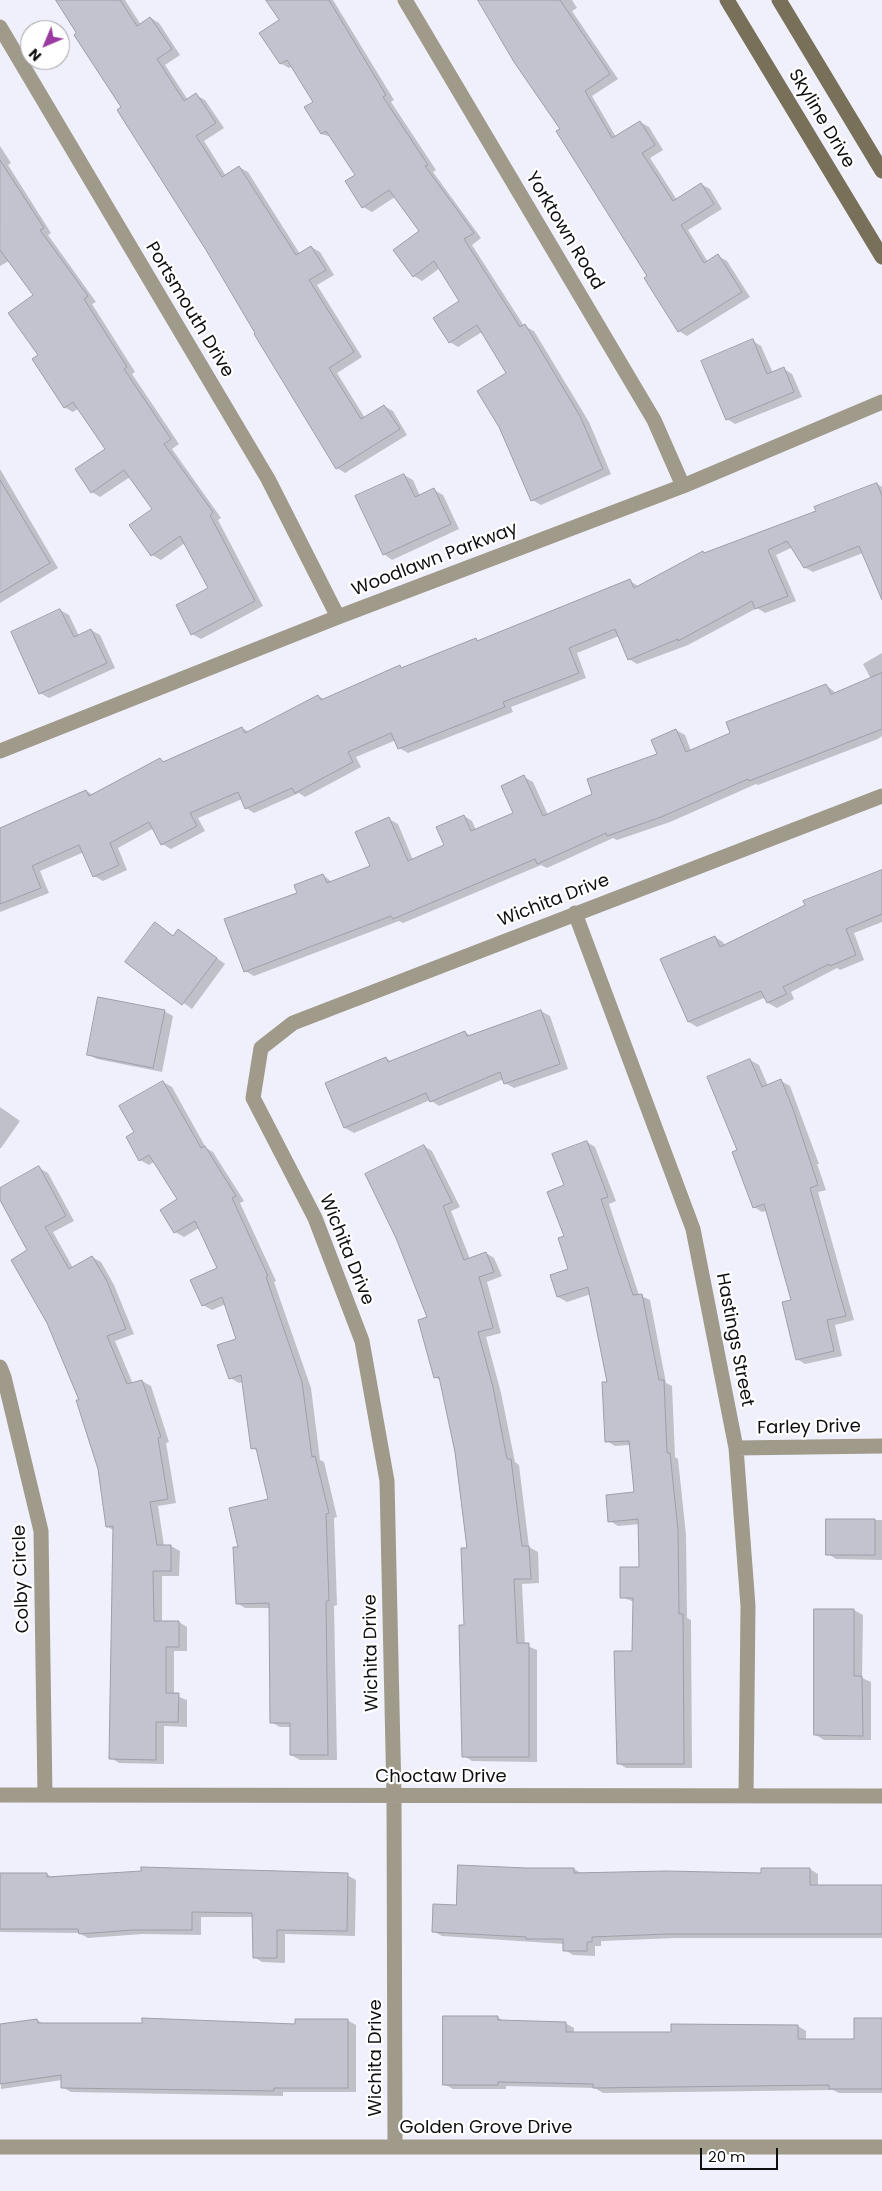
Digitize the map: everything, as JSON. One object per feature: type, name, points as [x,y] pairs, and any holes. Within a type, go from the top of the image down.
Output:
[{"type":"main road","name":"Skyline Drive","points":[[728,0],[882,257]]},
{"type":"main road","name":"Skyline Drive","points":[[779,0],[882,171]]},
{"type":"street","name":"Yorktown Road","points":[[404,0],[654,420],[682,486]]},
{"type":"street","name":"Portsmouth Drive","points":[[0,27],[268,479],[338,617]]},
{"type":"street","name":"Woodlawn Parkway","points":[[0,750],[338,617],[682,486],[882,402]]},
{"type":"street","name":"Wichita Drive","points":[[395,2147],[394,1795],[386,1472],[362,1341],[315,1218],[253,1098],[261,1048],[292,1022],[882,796]]},
{"type":"street","name":"Hastings Street","points":[[575,913],[693,1229],[736,1448],[748,1606],[746,1795]]},
{"type":"street","name":"Colby Circle","points":[[0,1367],[41,1531],[45,1795]]},
{"type":"street","name":"Farley Drive","points":[[736,1448],[882,1446]]},
{"type":"street","name":"Choctaw Drive","points":[[0,1795],[882,1796]]},
{"type":"street","name":"Golden Grove Drive","points":[[0,2146],[882,2147]]},
{"type":"building","points":[[56,0],[120,0],[137,26],[150,17],[172,49],[157,59],[184,101],[196,93],[216,123],[196,136],[222,177],[239,166],[296,255],[311,246],[326,270],[309,280],[354,352],[329,368],[361,419],[384,405],[400,429],[336,469],[254,334],[206,250],[117,110],[121,107],[74,35],[76,33],[70,20],[68,20]]},
{"type":"building","points":[[266,0],[329,0],[386,95],[383,97],[428,165],[425,166],[474,233],[464,239],[520,327],[525,324],[580,416],[603,469],[531,501],[499,427],[477,391],[506,373],[477,325],[449,343],[433,318],[459,301],[434,261],[413,277],[393,250],[419,231],[389,190],[362,208],[345,181],[355,175],[326,131],[321,134],[304,107],[313,102],[287,60],[280,64],[259,33],[279,20]]},
{"type":"building","points":[[478,0],[560,0],[610,74],[585,91],[612,138],[640,121],[655,145],[642,153],[673,201],[701,183],[714,204],[681,225],[704,263],[718,254],[742,292],[678,332],[644,278],[647,276],[556,131],[560,129],[514,62]]},
{"type":"building","points":[[0,160],[44,228],[40,230],[88,296],[84,299],[127,367],[124,369],[171,439],[164,444],[213,512],[210,515],[255,601],[191,635],[176,605],[208,588],[180,536],[151,556],[129,525],[152,509],[124,470],[91,493],[75,469],[105,449],[73,402],[64,408],[32,359],[38,355],[8,313],[33,295],[0,250]]},
{"type":"building","points":[[753,339],[767,374],[784,367],[794,392],[726,420],[701,361]]},
{"type":"building","points":[[404,474],[415,497],[434,488],[451,524],[383,555],[355,496]]},
{"type":"building","points":[[0,480],[50,563],[0,593]]},
{"type":"building","points":[[877,483],[882,496],[882,600],[859,546],[804,568],[787,541],[768,550],[788,596],[755,609],[752,601],[678,641],[678,639],[628,660],[615,629],[569,648],[579,673],[503,702],[505,707],[398,749],[391,733],[348,752],[353,762],[295,793],[292,788],[245,809],[238,792],[190,813],[197,826],[161,845],[149,822],[110,843],[119,865],[93,877],[79,845],[32,866],[41,888],[0,904],[0,828],[86,790],[89,796],[160,758],[163,762],[242,727],[245,733],[318,695],[321,700],[400,665],[401,668],[476,638],[477,641],[630,579],[634,588],[703,551],[704,553],[816,511],[814,507]]},
{"type":"building","points":[[60,609],[74,637],[91,629],[107,663],[39,694],[11,632]]},
{"type":"building","points":[[882,673],[882,729],[749,781],[748,779],[661,817],[607,836],[606,833],[537,864],[535,859],[393,919],[391,916],[244,972],[224,919],[297,893],[294,885],[323,874],[327,883],[370,866],[355,832],[389,817],[408,861],[444,845],[436,827],[464,815],[471,831],[513,813],[501,786],[524,775],[543,816],[592,794],[587,779],[657,754],[651,740],[676,729],[686,752],[730,733],[726,722],[826,684],[831,694]]},
{"type":"building","points":[[882,870],[882,914],[846,929],[856,955],[830,966],[829,964],[783,987],[787,994],[767,1003],[761,991],[688,1022],[660,959],[715,936],[720,947],[805,905],[803,901]]},
{"type":"building","points":[[155,922],[173,936],[178,929],[217,958],[182,1005],[125,962]]},
{"type":"building","points":[[98,997],[165,1010],[153,1068],[87,1055]]},
{"type":"building","points":[[541,1010],[560,1064],[504,1084],[500,1072],[430,1102],[426,1093],[344,1128],[325,1083],[386,1057],[388,1062],[465,1031],[467,1036]]},
{"type":"building","points":[[750,1059],[762,1087],[781,1079],[793,1109],[818,1185],[810,1188],[846,1316],[827,1320],[834,1351],[796,1360],[782,1302],[791,1300],[764,1204],[753,1208],[732,1152],[737,1150],[707,1077]]},
{"type":"building","points":[[163,1081],[201,1148],[205,1146],[236,1196],[232,1198],[268,1276],[266,1277],[302,1382],[312,1457],[315,1456],[329,1513],[326,1514],[329,1601],[326,1601],[328,1755],[290,1755],[290,1723],[270,1723],[269,1603],[236,1604],[233,1547],[238,1547],[229,1508],[268,1499],[256,1448],[251,1449],[241,1375],[229,1379],[217,1345],[236,1339],[222,1297],[202,1306],[190,1280],[217,1268],[195,1221],[174,1233],[160,1210],[177,1199],[149,1155],[139,1161],[126,1137],[134,1132],[119,1106]]},
{"type":"building","points":[[587,1141],[608,1197],[601,1199],[633,1295],[642,1294],[659,1380],[664,1380],[667,1453],[670,1453],[678,1530],[679,1614],[683,1614],[684,1764],[617,1764],[614,1651],[632,1651],[633,1598],[620,1598],[620,1567],[639,1567],[638,1519],[608,1522],[606,1495],[634,1492],[629,1441],[605,1442],[602,1382],[607,1382],[588,1287],[557,1297],[550,1275],[568,1269],[558,1238],[564,1236],[547,1192],[564,1185],[552,1154]]},
{"type":"building","points":[[424,1145],[452,1202],[443,1206],[464,1260],[486,1252],[494,1272],[479,1277],[493,1328],[478,1332],[493,1387],[507,1459],[511,1459],[522,1546],[529,1546],[531,1579],[514,1579],[517,1643],[529,1643],[529,1757],[462,1757],[459,1625],[464,1625],[461,1548],[467,1548],[455,1452],[439,1377],[434,1378],[418,1320],[427,1317],[396,1238],[365,1174]]},
{"type":"building","points":[[39,1166],[66,1216],[45,1227],[69,1269],[92,1256],[106,1279],[126,1329],[107,1336],[127,1384],[142,1380],[161,1437],[158,1438],[168,1499],[150,1502],[157,1545],[171,1545],[171,1571],[153,1571],[154,1621],[179,1621],[179,1647],[166,1647],[166,1693],[179,1693],[178,1722],[156,1722],[156,1760],[109,1759],[113,1526],[106,1527],[98,1469],[76,1400],[79,1400],[47,1323],[11,1260],[27,1250],[0,1200],[0,1188]]},
{"type":"building","points":[[826,1519],[875,1519],[875,1555],[826,1555]]},
{"type":"building","points":[[814,1609],[854,1609],[854,1676],[862,1676],[863,1736],[814,1735]]},
{"type":"building","points":[[458,1865],[574,1868],[574,1873],[665,1871],[761,1873],[761,1868],[810,1868],[810,1885],[882,1885],[882,1934],[667,1934],[592,1937],[592,1942],[587,1942],[587,1951],[563,1951],[563,1939],[526,1939],[526,1937],[432,1932],[433,1904],[456,1905]]},
{"type":"building","points":[[141,1867],[348,1873],[347,1931],[277,1930],[277,1958],[253,1958],[252,1913],[192,1912],[192,1930],[133,1930],[79,1934],[78,1929],[0,1929],[0,1873],[47,1873],[47,1877],[141,1871]]},
{"type":"building","points":[[443,2016],[498,2016],[498,2020],[566,2022],[566,2032],[671,2032],[671,2024],[798,2025],[798,2039],[854,2039],[854,2018],[882,2018],[882,2089],[829,2089],[829,2085],[593,2088],[593,2084],[498,2082],[498,2085],[443,2085]]},
{"type":"building","points":[[142,2018],[295,2024],[295,2019],[348,2019],[348,2088],[274,2088],[274,2091],[61,2088],[61,2075],[0,2084],[0,2024],[37,2019],[38,2023],[142,2023]]}]
